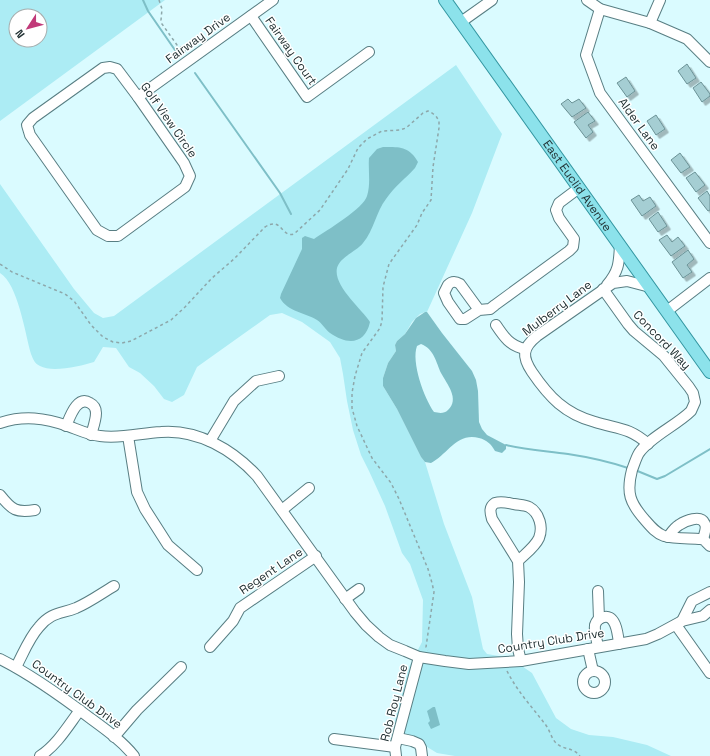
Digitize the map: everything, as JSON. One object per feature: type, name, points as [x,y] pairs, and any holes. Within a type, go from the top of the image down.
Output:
[{"type":"main road","name":"East Euclid Avenue","points":[[445,0],[710,372]]},
{"type":"street","name":"Fairway Drive","points":[[138,97],[273,0]]},
{"type":"street","points":[[461,22],[492,0]]},
{"type":"street","points":[[587,0],[600,8],[650,23],[687,39],[710,62]]},
{"type":"street","points":[[650,23],[660,0]]},
{"type":"street","name":"Alder Lane","points":[[600,8],[586,56],[600,93],[710,243]]},
{"type":"street","name":"Fairway Court","points":[[251,16],[307,97],[369,52]]},
{"type":"street","name":"Golf View Circle","points":[[110,67],[117,69],[138,97],[184,163],[190,176],[185,187],[179,192],[118,236],[108,236],[97,230],[30,135],[27,125],[32,118],[103,68],[110,67]]},
{"type":"street","points":[[479,310],[490,309],[496,305],[573,247],[574,239],[559,218],[556,210],[559,203],[579,188]]},
{"type":"street","name":"Mulberry Lane","points":[[603,290],[615,276],[618,268],[620,245]]},
{"type":"street","points":[[667,311],[710,278]]},
{"type":"street","name":"Mulberry Lane","points":[[648,444],[630,431],[594,422],[560,406],[542,386],[528,366],[525,360],[525,349],[527,344],[536,336],[613,283],[626,281],[650,287]]},
{"type":"street","name":"Concord Way","points":[[603,290],[634,331],[664,356],[673,366],[689,387],[694,398],[694,406],[692,411],[648,444],[639,453],[631,476],[629,492],[632,503],[657,532],[668,537]]},
{"type":"street","points":[[496,325],[512,344],[525,349]]},
{"type":"street","points":[[210,441],[234,401],[256,381],[280,376]]},
{"type":"street","points":[[66,426],[76,407],[80,403],[88,402],[95,408],[96,414],[91,435]]},
{"type":"street","name":"Country Club Drive","points":[[0,423],[29,418],[50,420],[91,435],[107,437],[128,436],[163,431],[178,432],[210,441],[230,452],[258,476],[345,599],[366,625],[390,644],[419,657],[469,664],[521,661],[646,639],[679,623],[704,616],[710,610]]},
{"type":"street","points":[[128,436],[137,492],[144,509],[168,545],[197,570]]},
{"type":"street","points":[[282,510],[309,488]]},
{"type":"street","points":[[0,495],[13,509],[21,512],[36,510]]},
{"type":"street","points":[[518,561],[536,544],[539,538],[541,530],[538,516],[531,508],[503,502],[495,503],[490,508],[492,519],[518,561],[519,582],[517,634],[518,649],[521,661]]},
{"type":"street","points":[[698,518],[708,522],[705,531],[706,543],[668,537],[679,525],[691,520],[698,518]]},
{"type":"street","name":"Regent Lane","points":[[210,647],[234,621],[240,608],[316,556]]},
{"type":"street","points":[[16,667],[33,634],[39,626],[56,613],[76,608],[114,586]]},
{"type":"street","points":[[345,599],[359,589]]},
{"type":"street","points":[[598,591],[599,620]]},
{"type":"street","points":[[710,592],[692,600],[679,623],[710,673]]},
{"type":"street","points":[[598,647],[595,626],[599,620],[605,617],[613,620],[617,628],[619,644]]},
{"type":"street","points":[[588,649],[592,671]]},
{"type":"street","name":"Rob Roy Lane","points":[[396,747],[419,657]]},
{"type":"street","name":"Country Club Drive","points":[[0,659],[16,667],[51,689],[114,737],[134,756]]},
{"type":"street","points":[[114,737],[137,710],[181,667]]},
{"type":"street","points":[[40,756],[54,745],[80,710]]},
{"type":"street","points":[[334,739],[396,747],[412,741],[419,744],[422,756]]},
{"type":"path","points":[[159,0],[162,9],[162,24],[177,45],[193,57]]},
{"type":"path","points":[[0,264],[12,272],[65,294],[74,301],[91,325],[103,337],[112,342],[122,343],[131,341],[171,320],[265,227],[270,224],[275,224],[279,225],[287,234],[294,234],[320,210],[344,175],[358,148],[364,142],[382,131],[400,130],[406,128],[423,113],[428,111],[436,116],[439,121],[433,167],[431,200],[422,213],[415,229],[389,264],[383,287],[382,320],[378,333],[364,350],[359,361],[352,393],[352,408],[364,444],[372,458],[391,483],[430,576],[434,592],[426,647],[431,652]]},
{"type":"path","points":[[503,662],[511,679],[528,704],[550,731],[554,741],[558,745],[577,752],[580,756]]},
{"type":"shaded area","points":[[0,0],[165,0],[0,121]]},
{"type":"shaded area","points":[[456,65],[502,134],[472,213],[427,312],[420,314],[412,322],[405,334],[397,341],[395,345],[396,351],[388,363],[383,378],[383,386],[425,462],[444,524],[472,597],[483,649],[487,654],[510,658],[532,673],[556,718],[571,729],[589,735],[613,737],[647,745],[671,756],[455,756],[437,753],[393,728],[409,667],[422,642],[423,600],[410,564],[402,553],[385,506],[361,455],[353,430],[340,358],[330,342],[302,322],[282,313],[270,315],[197,367],[184,395],[172,402],[164,399],[154,386],[140,373],[129,367],[116,348],[103,347],[94,362],[82,365],[52,369],[38,365],[34,361],[31,354],[20,310],[12,287],[0,273],[0,184],[74,289],[94,313],[103,318],[114,316]]},
{"type":"shaded area","points":[[383,147],[403,148],[411,153],[418,162],[415,168],[386,199],[367,238],[360,246],[341,261],[337,268],[339,282],[349,297],[370,322],[368,330],[360,339],[354,341],[343,340],[330,333],[317,320],[287,306],[280,298],[302,249],[302,238],[305,236],[314,239],[359,207],[367,196],[369,187],[369,158],[377,149]]},
{"type":"shaded area","points":[[427,312],[472,371],[476,380],[478,391],[479,422],[487,435],[506,445],[506,449],[502,453],[495,451],[487,441],[471,437],[458,441],[431,463],[425,462],[421,457],[397,409],[383,386],[383,378],[388,363],[396,351],[395,345],[416,318]],"holes":[[[421,344],[432,352],[453,396],[451,406],[443,413],[434,412],[430,406],[417,370],[417,346]]]},
{"type":"shaded area","points":[[435,707],[440,725],[431,729],[428,723],[430,721],[427,711]]},
{"type":"building","points":[[687,64],[696,78],[687,84],[678,71]]},
{"type":"building","points":[[626,77],[635,91],[627,97],[617,83]]},
{"type":"building","points":[[701,82],[710,94],[710,96],[702,102],[693,88]]},
{"type":"building","points":[[568,99],[572,103],[579,99],[586,108],[572,117],[561,104]]},
{"type":"building","points":[[588,112],[595,121],[588,125],[593,132],[586,138],[574,122]]},
{"type":"building","points":[[656,115],[665,129],[656,135],[647,121]]},
{"type":"building","points":[[680,153],[690,167],[681,173],[671,160]]},
{"type":"building","points":[[695,172],[705,185],[696,192],[686,178]]},
{"type":"building","points":[[707,191],[710,196],[710,210],[708,211],[698,198]]},
{"type":"building","points":[[639,195],[643,201],[650,197],[656,206],[642,216],[631,200]]},
{"type":"building","points":[[658,212],[667,226],[658,232],[649,219]]},
{"type":"building","points":[[667,235],[672,242],[678,237],[685,246],[671,256],[659,240]]},
{"type":"building","points":[[688,250],[694,259],[687,265],[692,272],[683,278],[672,262]]},
{"type":"waterway","points":[[143,0],[148,11],[177,53]]},
{"type":"waterway","points":[[195,73],[280,193],[291,214]]},
{"type":"waterway","points":[[506,445],[568,454],[628,468]]},
{"type":"waterway","points":[[635,470],[657,479],[665,476],[710,449]]}]
